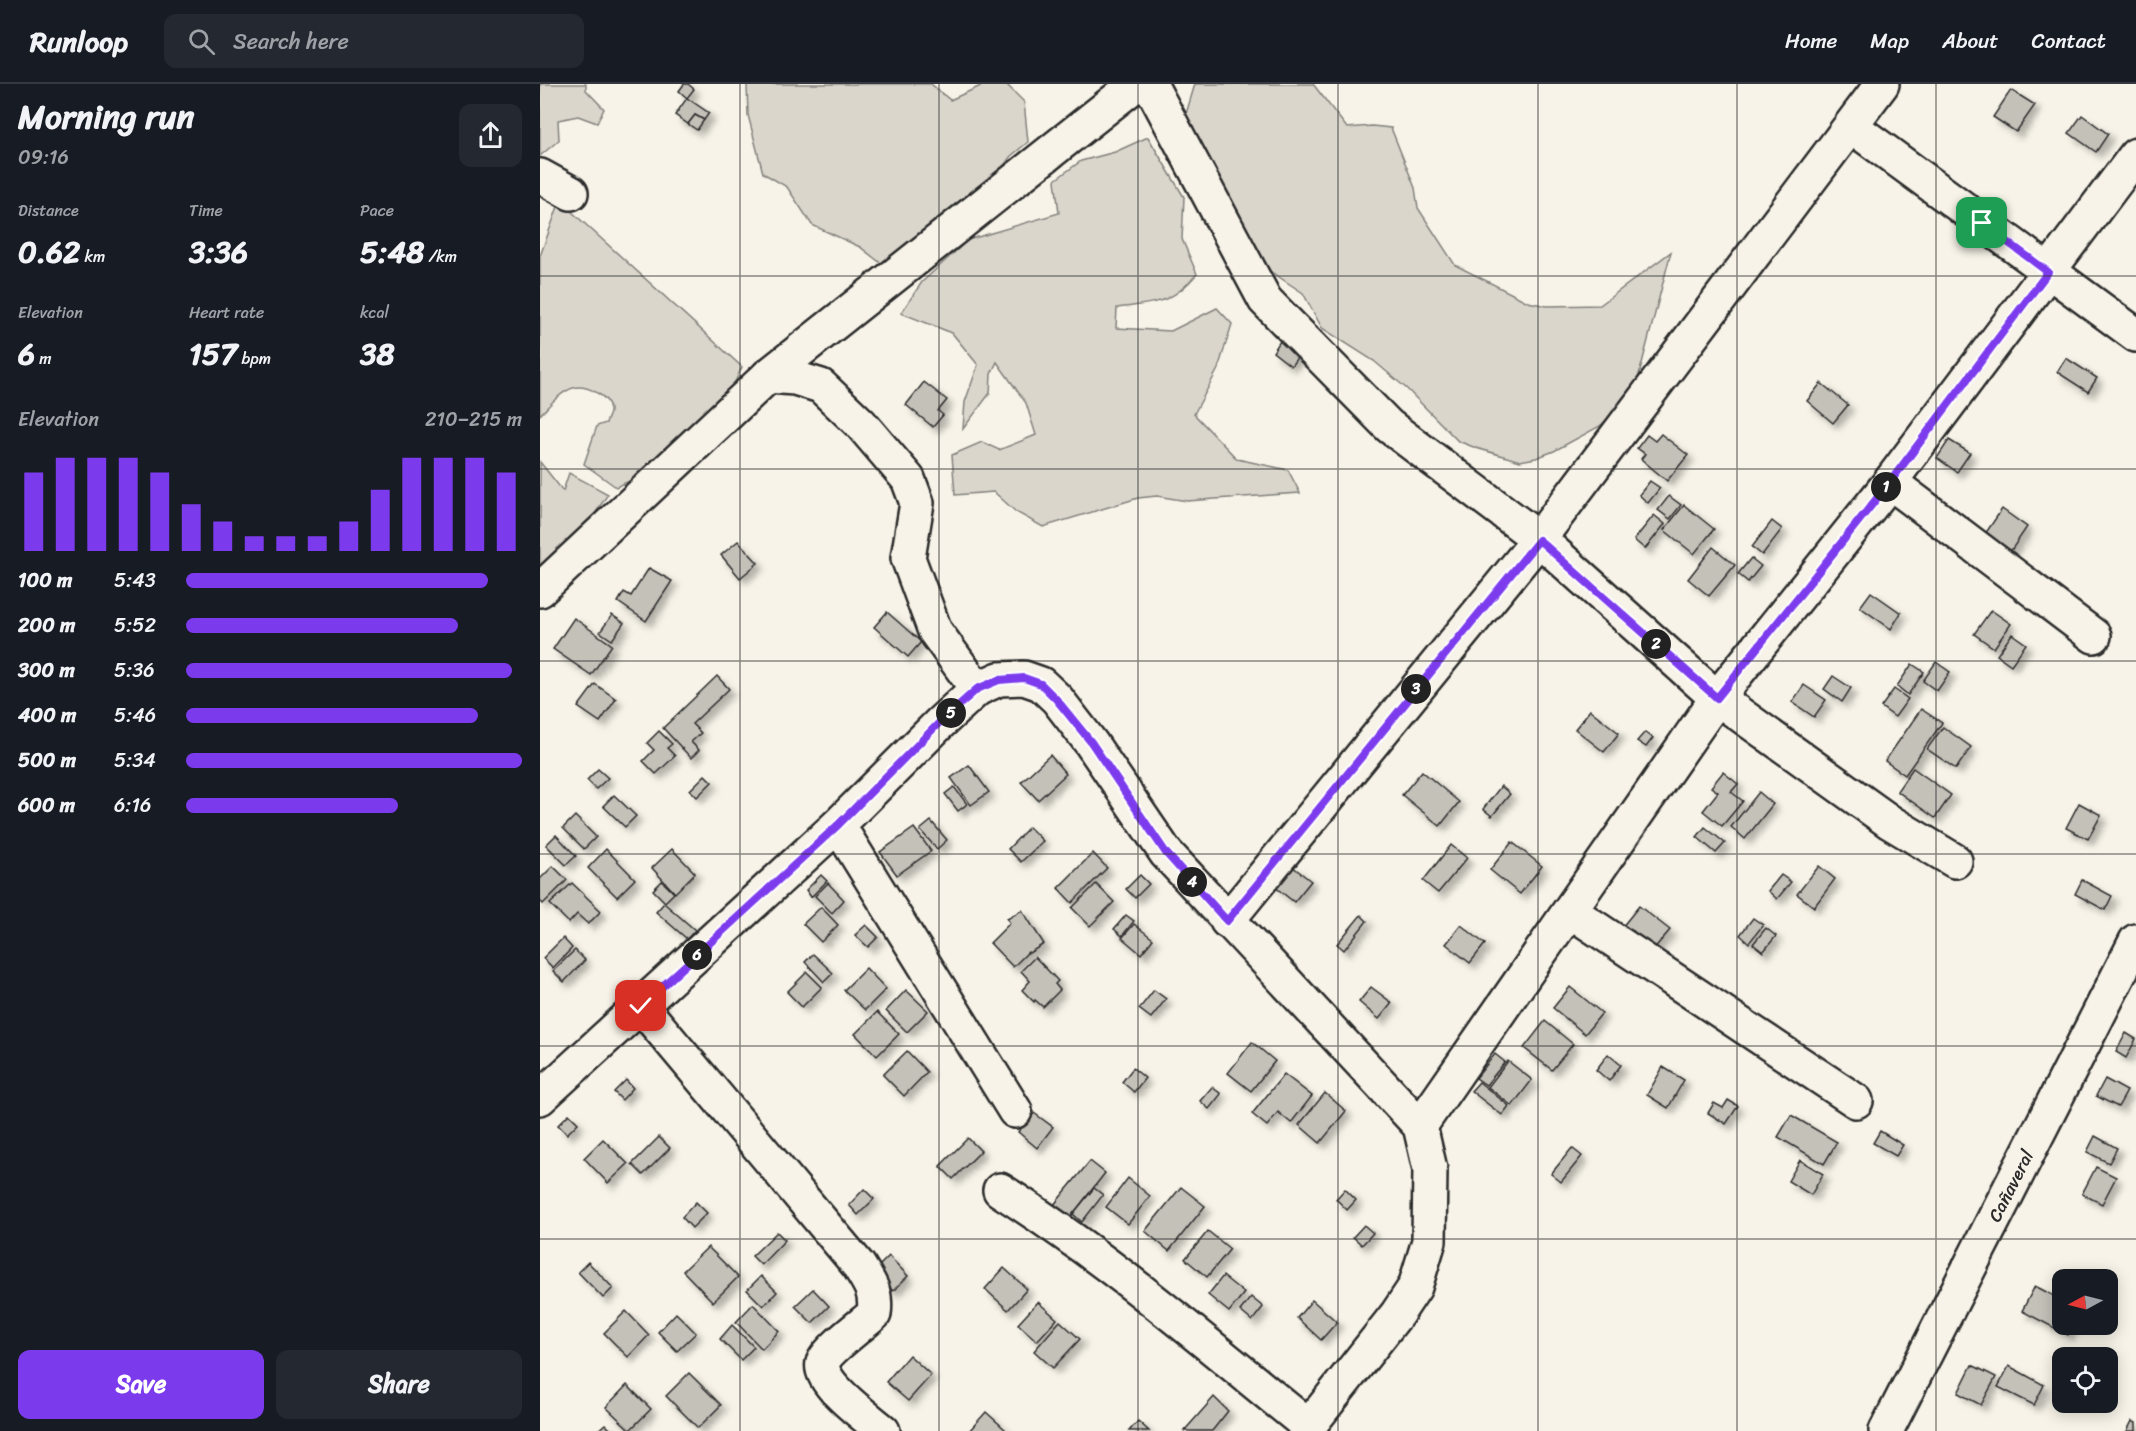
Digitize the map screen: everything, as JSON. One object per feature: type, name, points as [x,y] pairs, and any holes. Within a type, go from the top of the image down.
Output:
[{"type":"street","points":[[540,590],[768,376],[1136,84]]},
{"type":"street","points":[[1150,84],[1265,300],[1389,426],[1539,540],[1717,698],[1890,822],[1955,861]]},
{"type":"street","points":[[1227,921],[1539,540],[1882,84]]},
{"type":"street","points":[[1851,126],[2136,335]]},
{"type":"street","points":[[1420,1126],[1717,698],[1890,482],[2136,155]]},
{"type":"street","points":[[540,176],[572,193]]},
{"type":"street","points":[[768,376],[795,378],[820,386],[861,424],[908,479],[917,503],[908,558],[935,631],[977,689]]},
{"type":"street","points":[[1890,482],[2094,636]]},
{"type":"street","points":[[540,1098],[838,825],[939,723],[977,689],[999,680],[1024,678],[1041,684],[1056,699],[1091,742],[1166,853],[1420,1126],[1430,1169],[1429,1241],[1415,1287],[1397,1314],[1307,1429],[1127,1279],[1000,1190]]},
{"type":"street","points":[[838,825],[1015,1111]]},
{"type":"street","points":[[1570,911],[1856,1101]]},
{"type":"street","name":"Cañaveral","points":[[1898,1427],[2134,950]]},
{"type":"street","points":[[641,1006],[859,1266],[873,1289],[874,1314],[829,1353],[823,1363],[824,1376],[836,1390],[883,1431]]},
{"type":"shaded area","points":[[540,84],[586,84],[586,90],[604,109],[597,123],[578,116],[558,120],[559,140],[540,156]]},
{"type":"shaded area","points":[[747,84],[931,84],[950,100],[985,84],[1006,84],[1024,102],[1028,142],[1011,156],[990,184],[891,271],[860,247],[812,225],[787,187],[763,173],[748,115]]},
{"type":"shaded area","points":[[1195,84],[1313,84],[1347,128],[1372,126],[1391,128],[1415,188],[1418,208],[1455,265],[1528,302],[1547,306],[1600,305],[1671,252],[1634,394],[1600,426],[1536,458],[1520,461],[1458,441],[1407,389],[1374,361],[1322,328],[1303,293],[1267,269],[1194,155],[1186,114]]},
{"type":"shaded area","points":[[1148,137],[1184,197],[1182,239],[1197,274],[1178,292],[1161,301],[1117,308],[1116,328],[1171,331],[1217,308],[1232,324],[1218,369],[1194,414],[1237,459],[1288,470],[1300,493],[1187,501],[1157,496],[1138,498],[1043,527],[1016,512],[994,492],[955,495],[952,455],[982,442],[999,450],[1036,435],[1026,403],[997,362],[991,374],[990,393],[963,429],[965,402],[978,365],[952,333],[901,313],[922,282],[968,240],[1059,213],[1055,180],[1081,161],[1115,152]]},
{"type":"shaded area","points":[[560,201],[742,367],[727,399],[695,427],[686,430],[654,470],[616,487],[584,464],[597,426],[606,423],[610,413],[606,400],[596,392],[584,388],[573,388],[559,396],[540,415],[540,256]]},
{"type":"shaded area","points":[[540,462],[563,491],[569,473],[608,494],[575,544],[540,570]]},
{"type":"building","points":[[684,84],[694,89],[687,98],[679,91]]},
{"type":"building","points":[[2011,90],[2035,105],[2016,132],[1993,117]]},
{"type":"building","points":[[687,98],[709,113],[704,120],[695,115],[688,124],[675,115]]},
{"type":"building","points":[[695,115],[704,120],[697,130],[688,124]]},
{"type":"building","points":[[2082,115],[2108,134],[2096,152],[2069,133]]},
{"type":"building","points":[[1280,341],[1299,355],[1291,366],[1273,352]]},
{"type":"building","points":[[2066,358],[2097,378],[2088,392],[2057,372]]},
{"type":"building","points":[[924,382],[947,400],[938,411],[943,415],[933,427],[906,405]]},
{"type":"building","points":[[1821,383],[1848,405],[1833,423],[1807,401]]},
{"type":"building","points":[[1661,434],[1688,455],[1667,481],[1641,459],[1645,454],[1637,448],[1647,435],[1655,441]]},
{"type":"building","points":[[1949,440],[1970,453],[1957,472],[1937,458]]},
{"type":"building","points":[[1650,481],[1660,488],[1648,503],[1639,495]]},
{"type":"building","points":[[1669,496],[1681,505],[1670,519],[1658,510]]},
{"type":"building","points":[[1684,505],[1714,529],[1694,554],[1664,530]]},
{"type":"building","points":[[2002,509],[2027,527],[2010,552],[1985,534]]},
{"type":"building","points":[[1654,515],[1665,524],[1645,549],[1634,540]]},
{"type":"building","points":[[1772,521],[1782,529],[1762,555],[1752,547]]},
{"type":"building","points":[[738,541],[758,563],[740,578],[721,555]]},
{"type":"building","points":[[1713,547],[1735,565],[1709,596],[1688,579]]},
{"type":"building","points":[[1751,558],[1761,566],[1748,582],[1738,574]]},
{"type":"building","points":[[649,568],[672,581],[646,621],[618,602],[624,592],[631,596]]},
{"type":"building","points":[[1871,592],[1901,613],[1891,629],[1860,607]]},
{"type":"building","points":[[1991,610],[2011,624],[1994,648],[1974,634]]},
{"type":"building","points":[[887,612],[921,642],[908,657],[874,627]]},
{"type":"building","points":[[612,615],[624,623],[612,640],[600,632]]},
{"type":"building","points":[[574,618],[612,645],[591,675],[553,649]]},
{"type":"building","points":[[2012,634],[2026,644],[2011,665],[1997,655]]},
{"type":"building","points":[[1936,662],[1950,672],[1937,691],[1923,681]]},
{"type":"building","points":[[1912,664],[1924,672],[1908,695],[1897,686]]},
{"type":"building","points":[[717,676],[729,689],[692,724],[701,733],[691,742],[699,750],[691,758],[663,728]]},
{"type":"building","points":[[1833,676],[1851,688],[1842,702],[1824,689]]},
{"type":"building","points":[[595,684],[616,699],[600,722],[578,707]]},
{"type":"building","points":[[1804,685],[1826,700],[1814,717],[1792,702]]},
{"type":"building","points":[[1894,689],[1908,699],[1895,717],[1881,707]]},
{"type":"building","points":[[1921,709],[1942,723],[1905,775],[1885,761]]},
{"type":"building","points":[[1590,710],[1619,733],[1604,752],[1575,729]]},
{"type":"building","points":[[1943,727],[1971,747],[1956,769],[1927,749]]},
{"type":"building","points":[[659,731],[672,744],[667,748],[675,756],[656,774],[643,761],[654,750],[647,743]]},
{"type":"building","points":[[1645,732],[1653,738],[1646,747],[1637,741]]},
{"type":"building","points":[[1050,755],[1066,774],[1038,800],[1021,782]]},
{"type":"building","points":[[969,765],[989,792],[971,805],[951,778]]},
{"type":"building","points":[[1913,768],[1951,795],[1935,818],[1897,791]]},
{"type":"building","points":[[598,769],[608,778],[596,789],[587,780]]},
{"type":"building","points":[[1422,771],[1459,802],[1440,826],[1402,795]]},
{"type":"building","points":[[1723,772],[1738,784],[1731,792],[1743,801],[1722,826],[1703,811],[1718,792],[1711,787]]},
{"type":"building","points":[[705,775],[712,782],[697,797],[690,790]]},
{"type":"building","points":[[1501,786],[1510,794],[1492,816],[1483,809]]},
{"type":"building","points":[[954,787],[967,804],[958,811],[945,794]]},
{"type":"building","points":[[1759,792],[1773,804],[1745,839],[1731,827]]},
{"type":"building","points":[[614,795],[636,816],[625,827],[603,806]]},
{"type":"building","points":[[2079,803],[2101,815],[2088,839],[2066,828]]},
{"type":"building","points":[[575,816],[596,837],[584,849],[563,828]]},
{"type":"building","points":[[931,821],[947,840],[937,849],[920,830]]},
{"type":"building","points":[[1029,827],[1043,841],[1021,862],[1008,849]]},
{"type":"building","points":[[1705,827],[1725,843],[1716,853],[1697,837]]},
{"type":"building","points":[[914,828],[931,851],[897,875],[880,852]]},
{"type":"building","points":[[556,835],[576,856],[566,865],[546,845]]},
{"type":"building","points":[[1512,842],[1542,866],[1520,894],[1490,870]]},
{"type":"building","points":[[1451,845],[1467,858],[1438,893],[1423,881]]},
{"type":"building","points":[[606,849],[635,879],[617,897],[588,868]]},
{"type":"building","points":[[672,849],[695,873],[675,893],[652,868]]},
{"type":"building","points":[[1093,853],[1107,868],[1072,903],[1058,888]]},
{"type":"building","points":[[553,866],[567,880],[543,904],[540,901],[540,879]]},
{"type":"building","points":[[1292,866],[1311,881],[1294,902],[1275,887]]},
{"type":"building","points":[[1819,866],[1835,879],[1814,907],[1797,894]]},
{"type":"building","points":[[821,875],[827,881],[811,897],[806,890]]},
{"type":"building","points":[[1140,875],[1149,884],[1135,898],[1126,889]]},
{"type":"building","points":[[1781,875],[1791,882],[1777,899],[1768,891]]},
{"type":"building","points":[[2082,880],[2112,896],[2105,910],[2075,894]]},
{"type":"building","points":[[662,881],[674,893],[665,902],[653,890]]},
{"type":"building","points":[[572,883],[601,911],[588,924],[577,914],[569,923],[550,904]]},
{"type":"building","points":[[828,883],[844,900],[832,913],[815,896]]},
{"type":"building","points":[[1096,884],[1114,902],[1090,926],[1072,908]]},
{"type":"building","points":[[664,903],[695,930],[687,939],[656,912]]},
{"type":"building","points":[[1639,906],[1670,930],[1652,951],[1622,927]]},
{"type":"building","points":[[821,907],[838,925],[821,942],[803,924]]},
{"type":"building","points":[[1022,910],[1044,944],[1028,952],[1013,967],[990,943],[1010,923],[1007,919]]},
{"type":"building","points":[[1126,915],[1134,921],[1122,936],[1114,929]]},
{"type":"building","points":[[1361,915],[1367,921],[1344,950],[1337,944]]},
{"type":"building","points":[[1753,918],[1763,925],[1749,943],[1740,935]]},
{"type":"building","points":[[1134,924],[1153,939],[1141,954],[1122,938]]},
{"type":"building","points":[[866,925],[878,937],[868,947],[855,935]]},
{"type":"building","points":[[1461,925],[1485,944],[1470,963],[1446,944]]},
{"type":"building","points":[[1766,928],[1776,936],[1763,952],[1753,944]]},
{"type":"building","points":[[563,938],[572,948],[553,968],[543,958]]},
{"type":"building","points":[[575,950],[585,960],[564,982],[553,971]]},
{"type":"building","points":[[813,954],[833,973],[824,982],[805,962]]},
{"type":"building","points":[[1035,957],[1058,981],[1055,984],[1060,990],[1043,1007],[1022,990],[1030,981],[1021,971]]},
{"type":"building","points":[[866,968],[886,989],[865,1010],[844,990]]},
{"type":"building","points":[[807,972],[822,987],[802,1007],[787,992]]},
{"type":"building","points":[[1371,987],[1392,1003],[1379,1019],[1359,1002]]},
{"type":"building","points":[[1570,987],[1602,1013],[1585,1034],[1553,1008]]},
{"type":"building","points":[[906,990],[928,1011],[907,1032],[886,1011]]},
{"type":"building","points":[[1154,990],[1166,999],[1151,1018],[1139,1009]]},
{"type":"building","points":[[877,1012],[899,1034],[877,1056],[855,1034]]},
{"type":"building","points":[[1545,1021],[1573,1044],[1552,1070],[1524,1048]]},
{"type":"building","points":[[2126,1033],[2136,1039],[2126,1058],[2116,1052]]},
{"type":"building","points":[[1252,1042],[1275,1061],[1251,1091],[1228,1073]]},
{"type":"building","points":[[907,1051],[927,1072],[904,1096],[883,1075]]},
{"type":"building","points":[[1495,1054],[1505,1062],[1486,1085],[1476,1078]]},
{"type":"building","points":[[1608,1054],[1621,1065],[1609,1081],[1596,1070]]},
{"type":"building","points":[[1508,1061],[1532,1080],[1512,1106],[1488,1087]]},
{"type":"building","points":[[1663,1067],[1684,1080],[1668,1108],[1647,1095]]},
{"type":"building","points":[[1133,1068],[1145,1078],[1134,1092],[1122,1082]]},
{"type":"building","points":[[1284,1074],[1312,1096],[1291,1123],[1278,1112],[1267,1126],[1252,1114]]},
{"type":"building","points":[[2105,1079],[2127,1091],[2118,1107],[2096,1096]]},
{"type":"building","points":[[626,1080],[633,1088],[622,1100],[614,1092]]},
{"type":"building","points":[[1479,1082],[1509,1106],[1502,1115],[1471,1091]]},
{"type":"building","points":[[1212,1087],[1221,1094],[1209,1109],[1200,1101]]},
{"type":"building","points":[[1325,1093],[1346,1111],[1320,1143],[1299,1125]]},
{"type":"building","points":[[1728,1100],[1738,1106],[1726,1124],[1708,1113],[1714,1103],[1723,1108]]},
{"type":"building","points":[[1034,1113],[1053,1127],[1037,1148],[1018,1132]]},
{"type":"building","points":[[569,1114],[578,1123],[567,1134],[558,1125]]},
{"type":"building","points":[[1791,1115],[1837,1142],[1824,1164],[1778,1137]]},
{"type":"building","points":[[1880,1131],[1903,1145],[1896,1156],[1873,1143]]},
{"type":"building","points":[[2095,1136],[2117,1148],[2109,1163],[2087,1152]]},
{"type":"building","points":[[659,1137],[670,1148],[643,1175],[632,1164]]},
{"type":"building","points":[[968,1138],[981,1151],[953,1179],[940,1166]]},
{"type":"building","points":[[603,1139],[628,1164],[608,1183],[584,1158]]},
{"type":"building","points":[[1572,1148],[1582,1156],[1561,1182],[1551,1174]]},
{"type":"building","points":[[1800,1160],[1823,1174],[1811,1195],[1788,1181]]},
{"type":"building","points":[[1090,1161],[1105,1173],[1069,1219],[1053,1206]]},
{"type":"building","points":[[2096,1167],[2116,1177],[2102,1204],[2082,1194]]},
{"type":"building","points":[[1128,1178],[1150,1196],[1128,1224],[1106,1207]]},
{"type":"building","points":[[1181,1187],[1205,1206],[1169,1251],[1145,1231]]},
{"type":"building","points":[[1094,1188],[1103,1195],[1082,1222],[1073,1214]]},
{"type":"building","points":[[864,1189],[874,1199],[858,1215],[849,1205]]},
{"type":"building","points":[[1345,1189],[1356,1200],[1347,1210],[1336,1199]]},
{"type":"building","points":[[696,1202],[707,1213],[692,1228],[682,1217]]},
{"type":"building","points":[[1364,1225],[1373,1233],[1362,1245],[1353,1237]]},
{"type":"building","points":[[1208,1231],[1230,1249],[1207,1277],[1185,1259]]},
{"type":"building","points":[[777,1232],[785,1240],[761,1265],[752,1256]]},
{"type":"building","points":[[708,1247],[738,1277],[713,1302],[683,1271]]},
{"type":"building","points":[[889,1256],[908,1276],[893,1291],[873,1272]]},
{"type":"building","points":[[588,1262],[613,1288],[603,1298],[578,1272]]},
{"type":"building","points":[[1004,1268],[1027,1289],[1008,1310],[985,1289]]},
{"type":"building","points":[[761,1276],[777,1292],[763,1306],[747,1290]]},
{"type":"building","points":[[1223,1276],[1244,1293],[1229,1312],[1208,1295]]},
{"type":"building","points":[[2035,1286],[2052,1295],[2052,1327],[2022,1311]]},
{"type":"building","points":[[813,1289],[829,1306],[812,1323],[795,1306]]},
{"type":"building","points":[[1251,1297],[1263,1307],[1252,1321],[1240,1311]]},
{"type":"building","points":[[1312,1300],[1337,1322],[1321,1340],[1297,1318]]},
{"type":"building","points":[[1038,1302],[1057,1319],[1037,1341],[1018,1324]]},
{"type":"building","points":[[753,1304],[779,1331],[762,1349],[736,1322]]},
{"type":"building","points":[[626,1311],[649,1335],[628,1357],[604,1333]]},
{"type":"building","points":[[676,1313],[696,1333],[677,1351],[658,1332]]},
{"type":"building","points":[[1060,1321],[1080,1339],[1053,1368],[1034,1351]]},
{"type":"building","points":[[732,1325],[754,1347],[741,1360],[720,1339]]},
{"type":"building","points":[[909,1355],[931,1375],[908,1401],[886,1382]]},
{"type":"building","points":[[1972,1365],[1996,1377],[1981,1405],[1958,1393]]},
{"type":"building","points":[[2009,1366],[2044,1385],[2034,1405],[1998,1387]]},
{"type":"building","points":[[689,1373],[721,1405],[698,1428],[666,1396]]},
{"type":"building","points":[[627,1385],[651,1409],[630,1430],[606,1407]]},
{"type":"building","points":[[1214,1397],[1228,1411],[1212,1431],[1184,1431]]},
{"type":"building","points":[[986,1412],[1007,1431],[969,1431]]},
{"type":"building","points":[[1138,1421],[1149,1431],[1129,1431]]},
{"type":"building","points":[[2132,1421],[2136,1423],[2136,1431],[2127,1431]]},
{"type":"building","points":[[605,1424],[612,1431],[597,1431]]},
{"type":"route","points":[[641,1006],[838,825],[939,723],[977,689],[999,680],[1024,678],[1041,684],[1056,699],[1091,742],[1166,853],[1227,921],[1539,540],[1717,698],[1890,482],[2048,272],[1982,223]]}]
